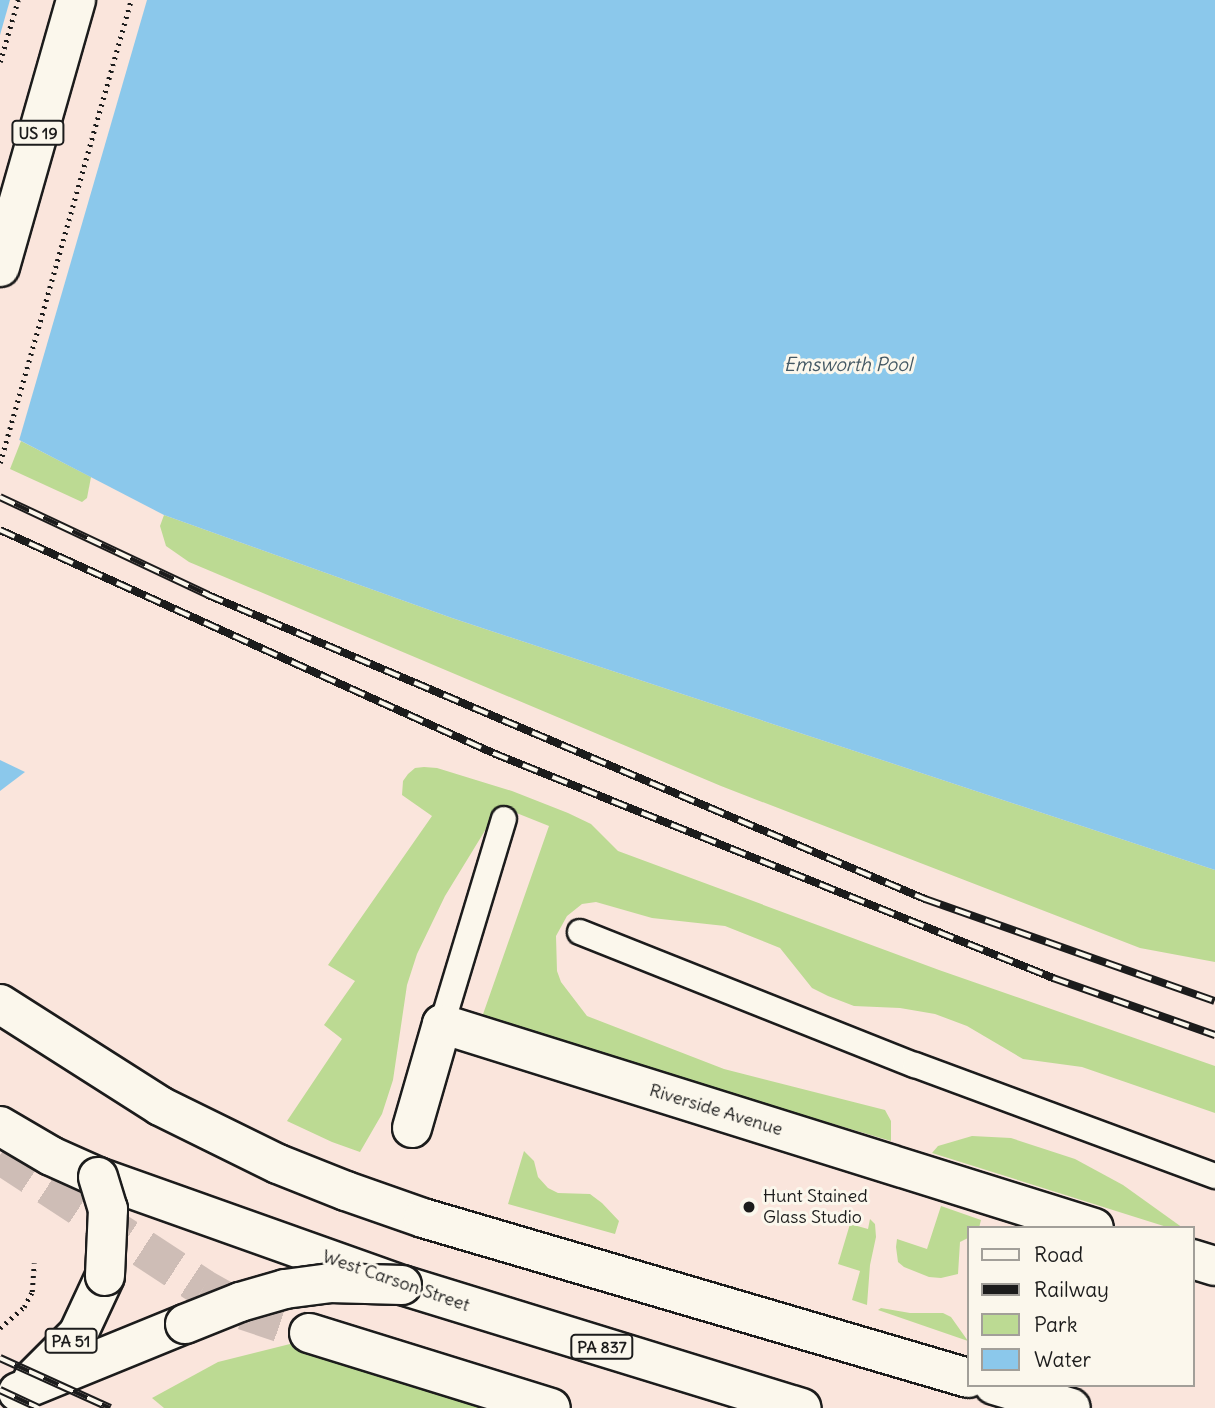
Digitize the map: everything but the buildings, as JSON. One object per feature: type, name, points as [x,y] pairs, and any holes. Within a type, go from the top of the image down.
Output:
[{"type":"main road","name":"US 19","points":[[0,267],[76,0]]},
{"type":"main road","points":[[0,1004],[160,1106],[229,1141],[346,1191],[423,1218],[967,1378]]},
{"type":"main road","points":[[412,1128],[442,1024]]},
{"type":"main road","name":"Riverside Avenue","points":[[442,1024],[1088,1226]]},
{"type":"main road","name":"West Carson Street","points":[[0,1126],[51,1156],[98,1177],[402,1285],[802,1408]]},
{"type":"main road","name":"PA 51","points":[[18,1392],[78,1334],[105,1276],[108,1209],[98,1177]]},
{"type":"main road","points":[[1194,1260],[1215,1266]]},
{"type":"main road","name":"PA 837","points":[[18,1392],[240,1302],[285,1289],[330,1283],[402,1285]]},
{"type":"main road","points":[[309,1334],[551,1408]]},
{"type":"main road","points":[[1001,1387],[1071,1408]]},
{"type":"lane","points":[[442,1024],[504,819]]},
{"type":"lane","points":[[580,932],[915,1065],[1215,1176]]},
{"type":"path","points":[[0,62],[18,0]]},
{"type":"path","points":[[0,463],[131,0]]},
{"type":"path","points":[[0,1328],[13,1319],[28,1300],[33,1284],[34,1263]]},
{"type":"green space","points":[[21,441],[91,477],[87,498],[82,502],[10,469]]},
{"type":"green space","points":[[164,515],[452,618],[1215,870],[1215,962],[1140,948],[721,786],[189,562],[166,546],[160,526]]},
{"type":"green space","points":[[415,768],[437,768],[512,791],[568,813],[591,824],[618,851],[939,970],[1215,1066],[1215,1113],[1082,1067],[1023,1059],[967,1026],[935,1014],[900,1008],[854,1006],[812,988],[780,948],[725,926],[652,918],[596,902],[582,904],[567,916],[556,936],[557,971],[561,982],[587,1016],[724,1069],[885,1110],[891,1121],[891,1141],[481,1020],[549,826],[514,812],[501,812],[489,824],[445,896],[417,954],[407,985],[393,1080],[382,1114],[360,1152],[332,1142],[287,1121],[342,1039],[324,1025],[355,981],[328,965],[432,816],[402,795],[403,781],[408,774]]},
{"type":"green space","points":[[972,1136],[1011,1138],[1075,1159],[1123,1185],[1180,1226],[1164,1226],[932,1153],[938,1146]]},
{"type":"green space","points":[[524,1151],[534,1161],[538,1177],[548,1188],[558,1193],[590,1194],[602,1203],[619,1221],[615,1234],[508,1204]]},
{"type":"green space","points":[[941,1206],[981,1220],[980,1226],[967,1226],[967,1238],[960,1242],[958,1274],[941,1278],[929,1277],[898,1262],[897,1239],[927,1249]]},
{"type":"green space","points":[[870,1219],[875,1224],[876,1237],[870,1265],[867,1305],[852,1300],[860,1271],[838,1264],[850,1224],[868,1229]]},
{"type":"green space","points":[[881,1308],[910,1313],[943,1313],[951,1317],[967,1341],[878,1310]]},
{"type":"green space","points":[[290,1344],[333,1351],[513,1408],[164,1408],[152,1398],[218,1362]]},
{"type":"water","name":"Emsworth Pool","points":[[0,0],[1215,0],[1215,870],[452,618],[164,515],[0,430]]},
{"type":"water","points":[[0,760],[25,772],[0,791]]},
{"type":"pier","points":[[10,0],[147,0],[18,444],[0,434],[0,35]]},
{"type":"tunnel","points":[[0,1155],[203,1288],[244,1311],[309,1333]]},
{"type":"railway","points":[[0,497],[208,595],[925,899],[1215,1001]]},
{"type":"railway","points":[[0,530],[493,753],[1053,978],[1215,1035]]},
{"type":"railway","points":[[0,1358],[110,1408]]},
{"type":"railway","points":[[0,1390],[39,1408]]},
{"type":"place","name":"Hunt Stained Glass Studio","points":[[749,1207]]}]
